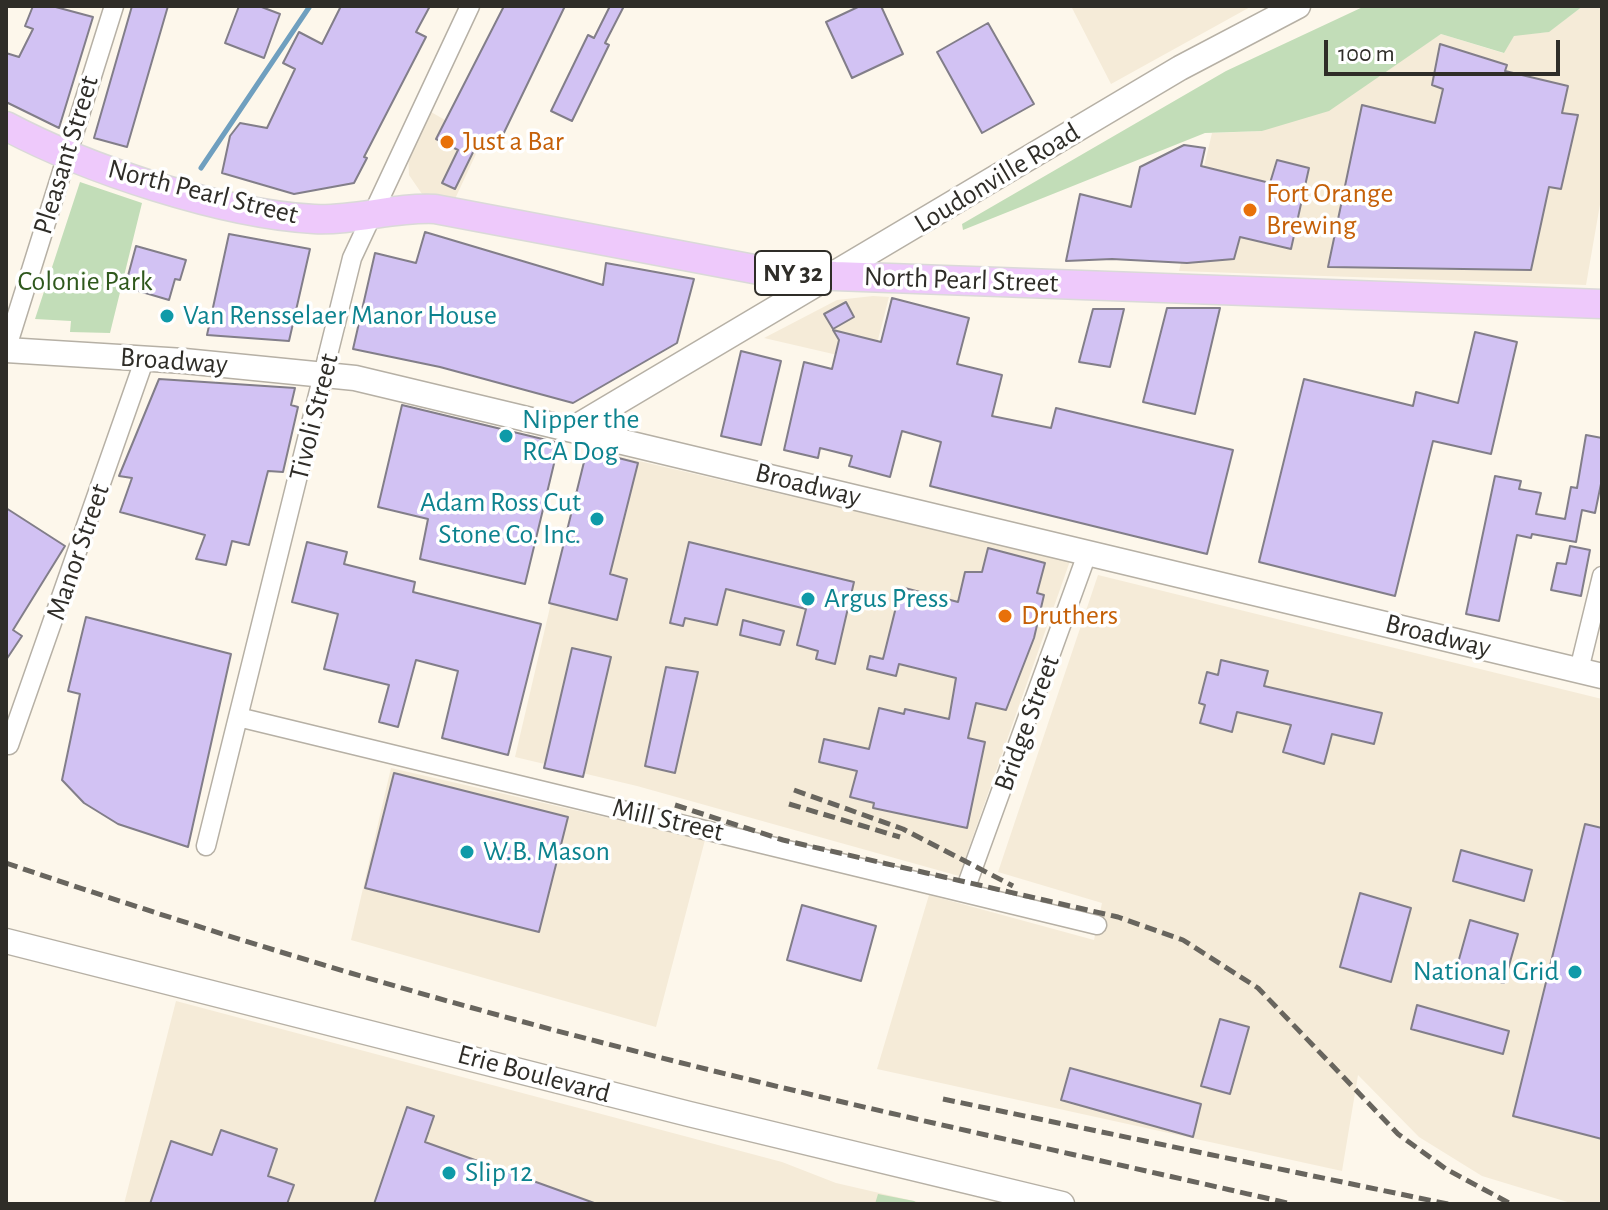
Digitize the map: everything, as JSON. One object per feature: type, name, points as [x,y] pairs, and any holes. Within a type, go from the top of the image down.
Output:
[{"type":"main road","name":"North Pearl Street","points":[[6,126],[118,175],[276,213],[315,219],[406,208],[435,209],[759,270],[835,276],[1602,304]]},
{"type":"street","name":"Pleasant Street","points":[[6,350],[65,152],[114,6]]},
{"type":"street","name":"Tivoli Street","points":[[206,846],[326,373],[352,258],[470,6]]},
{"type":"street","name":"Loudonville Road","points":[[574,428],[835,276],[1180,68],[1298,6]]},
{"type":"street","name":"Broadway","points":[[6,350],[326,373],[574,428],[1591,673]]},
{"type":"street","name":"Manor Street","points":[[9,745],[145,358]]},
{"type":"street","name":"Bridge Street","points":[[965,890],[1087,554]]},
{"type":"street","points":[[1591,673],[1602,576]]},
{"type":"street","name":"Mill Street","points":[[238,717],[965,890],[1097,925]]},
{"type":"street","name":"Erie Boulevard","points":[[6,941],[689,1114],[1062,1204]]},
{"type":"shaded area","points":[[1071,6],[1252,6],[1111,84]]},
{"type":"shaded area","points":[[1583,6],[1602,6],[1602,193],[1586,285],[1179,271],[1212,133],[1262,131],[1399,61],[1441,34],[1503,53],[1514,35],[1548,32]]},
{"type":"shaded area","points":[[431,112],[482,141],[454,201],[422,194],[409,175],[408,151]]},
{"type":"shaded area","points":[[889,297],[872,363],[764,338],[837,300]]},
{"type":"shaded area","points":[[587,449],[1070,561],[959,876],[637,786],[515,757]]},
{"type":"shaded area","name":"National Grid","points":[[1098,575],[1602,699],[1602,1204],[1574,1204],[1482,1176],[1419,1137],[1358,1075],[1342,1171],[877,1069],[929,895],[1094,940],[1102,903],[998,872]]},
{"type":"shaded area","name":"W.B. Mason","points":[[391,768],[705,840],[656,1027],[351,940]]},
{"type":"shaded area","points":[[176,1001],[782,1162],[836,1183],[927,1204],[124,1204]]},
{"type":"green space","points":[[1365,6],[1583,6],[1549,32],[1514,36],[1504,53],[1441,34],[1329,111],[1262,131],[1205,133],[963,230],[962,224],[1226,71]]},
{"type":"green space","name":"Colonie Park","points":[[80,182],[142,203],[110,333],[70,332],[71,321],[35,319]]},
{"type":"green space","points":[[878,1194],[914,1201],[919,1204],[875,1204]]},
{"type":"building","points":[[33,6],[52,6],[93,17],[59,128],[6,102],[6,53],[19,57],[33,29],[25,26]]},
{"type":"building","points":[[132,6],[168,6],[127,147],[94,138]]},
{"type":"building","points":[[239,6],[259,6],[280,14],[264,58],[225,43]]},
{"type":"building","points":[[341,6],[430,6],[416,32],[426,37],[364,157],[367,158],[354,183],[294,194],[222,173],[230,136],[240,123],[267,128],[295,69],[283,63],[299,32],[322,44]]},
{"type":"building","points":[[504,6],[565,6],[498,145],[481,136],[455,189],[442,183],[458,150],[436,139]]},
{"type":"building","points":[[610,6],[624,6],[605,43],[609,45],[572,121],[551,111],[588,35],[594,38]]},
{"type":"building","points":[[860,6],[881,6],[903,54],[852,78],[826,22]]},
{"type":"building","points":[[988,23],[1034,104],[982,133],[937,52]]},
{"type":"building","points":[[1440,44],[1507,65],[1505,71],[1568,86],[1562,113],[1578,115],[1561,189],[1549,187],[1531,270],[1328,267],[1362,105],[1435,123],[1443,89],[1432,85]]},
{"type":"building","points":[[1184,145],[1205,148],[1201,166],[1270,183],[1277,160],[1309,168],[1291,249],[1240,237],[1234,259],[1187,263],[1112,259],[1066,261],[1080,194],[1131,207],[1140,167]]},
{"type":"building","points":[[425,232],[603,285],[606,263],[694,279],[677,343],[573,403],[440,367],[353,349],[375,253],[416,263]]},
{"type":"building","points":[[229,234],[310,249],[289,341],[207,335]]},
{"type":"building","points":[[136,246],[186,260],[180,280],[175,279],[169,300],[125,287]]},
{"type":"building","points":[[892,298],[969,318],[957,364],[1002,375],[992,416],[1051,428],[1056,408],[1233,450],[1207,554],[930,486],[941,442],[902,431],[890,477],[849,466],[852,456],[820,448],[818,458],[784,450],[804,362],[832,369],[839,340],[833,330],[881,342]]},
{"type":"building","points":[[846,302],[854,317],[833,329],[824,314]]},
{"type":"building","points":[[1167,308],[1220,308],[1195,414],[1143,402]]},
{"type":"building","points":[[1093,309],[1124,309],[1110,367],[1079,362]]},
{"type":"building","points":[[1475,332],[1517,342],[1491,454],[1433,441],[1395,596],[1259,562],[1304,379],[1413,406],[1416,392],[1458,403]]},
{"type":"building","points":[[741,351],[781,361],[761,445],[721,436]]},
{"type":"building","points":[[159,379],[295,388],[291,405],[298,407],[283,472],[268,471],[249,545],[232,541],[226,565],[196,559],[205,535],[120,512],[132,478],[119,476]]},
{"type":"building","points":[[402,405],[559,443],[525,584],[420,559],[428,519],[378,507]]},
{"type":"building","points":[[1586,435],[1602,438],[1602,479],[1595,513],[1582,510],[1576,542],[1532,534],[1531,538],[1517,535],[1499,621],[1466,614],[1495,476],[1521,481],[1519,489],[1541,493],[1536,514],[1565,519],[1571,487],[1577,488]]},
{"type":"building","name":"Adam Ross Cut Stone Co. Inc.","points":[[587,450],[638,463],[610,574],[627,579],[617,620],[549,603]]},
{"type":"building","points":[[6,508],[65,546],[13,630],[22,636],[6,660]]},
{"type":"building","points":[[307,542],[347,552],[344,564],[415,582],[413,592],[541,624],[508,755],[442,738],[458,671],[416,660],[398,727],[379,722],[389,685],[324,669],[338,614],[292,602]]},
{"type":"building","name":"Argus Press","points":[[689,542],[854,582],[835,664],[816,659],[818,651],[797,645],[806,609],[726,589],[717,625],[685,618],[683,626],[670,623]]},
{"type":"building","points":[[1570,546],[1590,550],[1581,596],[1551,590],[1557,563],[1566,564]]},
{"type":"building","points":[[988,548],[1045,563],[1037,593],[1044,595],[1034,638],[1006,710],[976,703],[968,738],[985,742],[967,828],[873,808],[874,803],[850,797],[857,771],[819,762],[824,739],[869,749],[879,708],[904,714],[905,709],[949,719],[956,678],[899,664],[896,676],[867,669],[870,656],[883,659],[901,587],[958,602],[965,572],[982,572]]},
{"type":"building","points":[[86,617],[231,654],[188,847],[118,824],[84,803],[62,780],[80,694],[68,691]]},
{"type":"building","points":[[743,620],[784,631],[780,645],[740,635]]},
{"type":"building","points":[[572,648],[611,657],[583,777],[544,768]]},
{"type":"building","points":[[1221,660],[1268,671],[1264,686],[1382,713],[1374,744],[1332,734],[1324,764],[1283,752],[1291,725],[1237,712],[1232,732],[1200,723],[1205,705],[1199,703],[1207,672],[1218,675]]},
{"type":"building","points":[[666,667],[698,672],[675,773],[645,766]]},
{"type":"building","name":"W.B. Mason","points":[[394,773],[568,817],[539,932],[365,888]]},
{"type":"building","name":"National Grid","points":[[1585,824],[1602,828],[1602,1139],[1513,1116]]},
{"type":"building","points":[[1461,850],[1532,870],[1524,901],[1453,881]]},
{"type":"building","points":[[1360,893],[1411,908],[1391,982],[1340,967]]},
{"type":"building","points":[[802,905],[876,926],[861,981],[787,960]]},
{"type":"building","points":[[1470,920],[1518,934],[1504,983],[1456,970]]},
{"type":"building","points":[[1417,1005],[1509,1031],[1503,1054],[1411,1029]]},
{"type":"building","points":[[1220,1019],[1249,1027],[1230,1094],[1201,1086]]},
{"type":"building","points":[[1070,1068],[1201,1104],[1193,1137],[1061,1100]]},
{"type":"building","name":"Slip 12","points":[[407,1107],[434,1116],[425,1142],[597,1204],[374,1204]]},
{"type":"building","points":[[221,1130],[277,1149],[268,1176],[294,1185],[287,1204],[150,1204],[171,1141],[212,1155]]},
{"type":"waterway","points":[[201,168],[310,6]]},
{"type":"railway","points":[[794,790],[903,829],[1013,886]]},
{"type":"railway","points":[[789,804],[900,837]]},
{"type":"railway","points":[[675,805],[783,840],[1118,917],[1183,940],[1258,988],[1398,1134],[1446,1169],[1511,1204]]},
{"type":"railway","points":[[6,863],[315,962],[549,1029],[792,1090],[1292,1204]]},
{"type":"railway","points":[[943,1099],[1448,1204]]},
{"type":"place","name":"Just a Bar","points":[[447,142]]},
{"type":"place","name":"Fort Orange Brewing","points":[[1250,210]]},
{"type":"place","name":"Van Rensselaer Manor House","points":[[167,316]]},
{"type":"place","name":"Nipper the RCA Dog","points":[[506,436]]},
{"type":"place","name":"Adam Ross Cut Stone Co. Inc.","points":[[597,519]]},
{"type":"place","name":"Argus Press","points":[[808,599]]},
{"type":"place","name":"Druthers","points":[[1005,616]]},
{"type":"place","name":"W.B. Mason","points":[[467,852]]},
{"type":"place","name":"National Grid","points":[[1575,972]]},
{"type":"place","name":"Slip 12","points":[[449,1173]]}]
